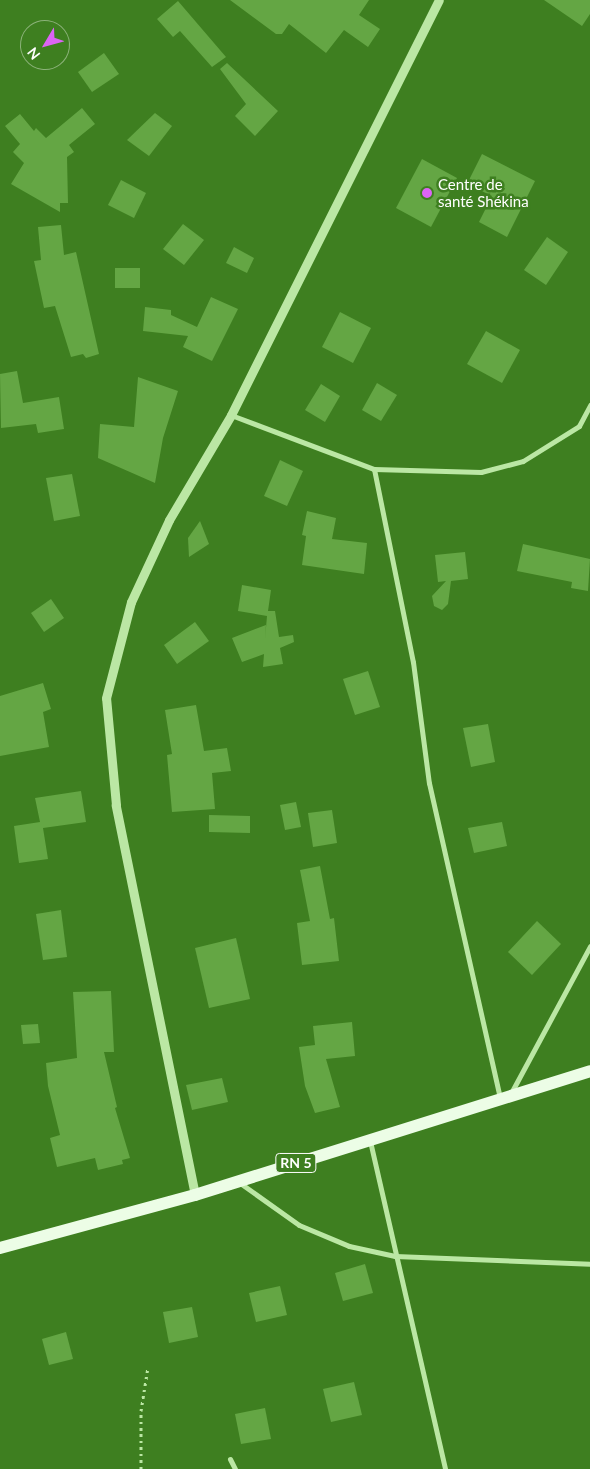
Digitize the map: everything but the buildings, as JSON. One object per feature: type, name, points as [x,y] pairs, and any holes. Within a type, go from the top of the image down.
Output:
[{"type":"main road","name":"RN 5","points":[[0,1248],[195,1195],[590,1071]]},
{"type":"street","points":[[195,1195],[116,805],[106,698],[131,602],[169,520],[231,415],[440,0]]},
{"type":"street","points":[[231,415],[374,469],[480,472],[523,461],[578,426],[590,405]]},
{"type":"street","points":[[374,469],[413,662],[429,783],[505,1097]]},
{"type":"street","points":[[505,1097],[590,946]]},
{"type":"street","points":[[369,1140],[395,1256],[424,1368],[445,1469]]},
{"type":"street","points":[[237,1181],[298,1225],[349,1246],[395,1256],[590,1264]]},
{"type":"street","points":[[230,1459],[235,1469]]},
{"type":"path","points":[[142,1469],[141,1411],[148,1367]]},
{"type":"place","name":"Centre de santé Shékina","points":[[427,193]]}]
